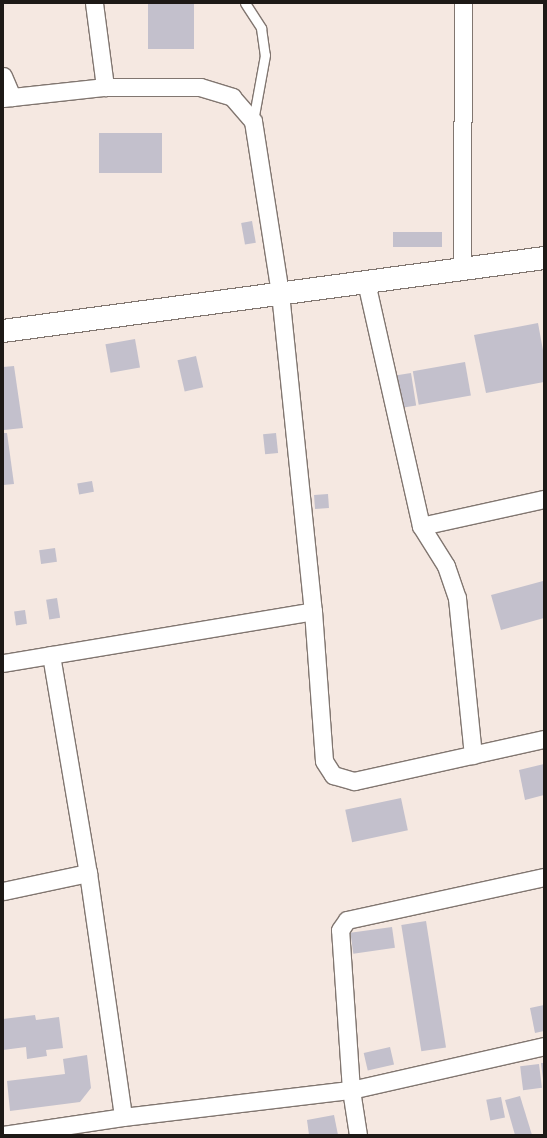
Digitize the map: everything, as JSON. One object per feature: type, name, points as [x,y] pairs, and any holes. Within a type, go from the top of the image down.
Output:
[{"type":"street","points":[[94,3],[105,87]]},
{"type":"street","points":[[462,270],[463,3]]},
{"type":"street","points":[[3,76],[7,97],[105,87],[200,87],[232,97],[253,121],[280,293],[313,611],[324,761],[332,775],[354,781],[544,739]]},
{"type":"street","points":[[3,331],[544,258]]},
{"type":"street","points":[[366,282],[421,526],[446,566],[457,598],[473,755]]},
{"type":"street","points":[[421,526],[544,499]]},
{"type":"street","points":[[3,663],[313,611]]},
{"type":"street","points":[[51,656],[88,874],[123,1117]]},
{"type":"street","points":[[3,891],[88,874]]},
{"type":"street","points":[[358,1135],[351,1090],[340,930],[347,920],[544,877]]},
{"type":"street","points":[[3,1135],[123,1117],[351,1090],[544,1046]]},
{"type":"lane","points":[[245,3],[261,28],[265,55],[253,121]]},
{"type":"building","points":[[148,3],[194,3],[194,49],[148,49]]},
{"type":"building","points":[[99,133],[162,133],[162,173],[99,173]]},
{"type":"building","points":[[252,221],[256,243],[245,245],[241,223]]},
{"type":"building","points":[[393,232],[442,232],[442,247],[393,247]]},
{"type":"building","points":[[538,323],[544,356],[544,382],[486,393],[474,335]]},
{"type":"building","points":[[135,339],[140,368],[110,373],[105,344]]},
{"type":"building","points":[[196,356],[203,387],[185,391],[177,360]]},
{"type":"building","points":[[465,362],[471,395],[419,405],[413,371]]},
{"type":"building","points":[[14,366],[23,428],[4,430],[3,367]]},
{"type":"building","points":[[411,373],[416,406],[400,408],[395,376]]},
{"type":"building","points":[[3,433],[7,433],[14,484],[3,485]]},
{"type":"building","points":[[276,433],[278,453],[265,454],[263,434]]},
{"type":"building","points":[[92,481],[94,492],[79,494],[77,484]]},
{"type":"building","points":[[328,494],[329,508],[315,509],[314,495]]},
{"type":"building","points":[[55,548],[57,562],[41,564],[39,550]]},
{"type":"building","points":[[543,581],[544,618],[501,630],[491,595]]},
{"type":"building","points":[[57,598],[60,618],[49,619],[46,600]]},
{"type":"building","points":[[25,610],[27,624],[16,625],[14,612]]},
{"type":"building","points":[[544,764],[544,795],[525,800],[519,770]]},
{"type":"building","points":[[401,798],[408,830],[352,842],[345,810]]},
{"type":"building","points":[[426,921],[446,1047],[421,1051],[401,925]]},
{"type":"building","points":[[392,927],[395,948],[353,954],[350,933]]},
{"type":"building","points":[[544,1005],[544,1031],[535,1033],[530,1008]]},
{"type":"building","points":[[35,1015],[36,1020],[59,1017],[63,1048],[46,1050],[47,1056],[27,1059],[26,1047],[3,1050],[3,1019]]},
{"type":"building","points":[[390,1047],[394,1065],[368,1071],[364,1053]]},
{"type":"building","points":[[87,1055],[91,1088],[80,1102],[10,1111],[7,1081],[65,1074],[63,1059]]},
{"type":"building","points":[[541,1063],[544,1063],[544,1079],[543,1079]]},
{"type":"building","points":[[539,1064],[542,1088],[523,1090],[520,1066]]},
{"type":"building","points":[[520,1096],[532,1135],[515,1135],[505,1100]]},
{"type":"building","points":[[501,1097],[505,1118],[490,1120],[486,1100]]},
{"type":"building","points":[[334,1115],[338,1135],[309,1135],[307,1120]]}]
